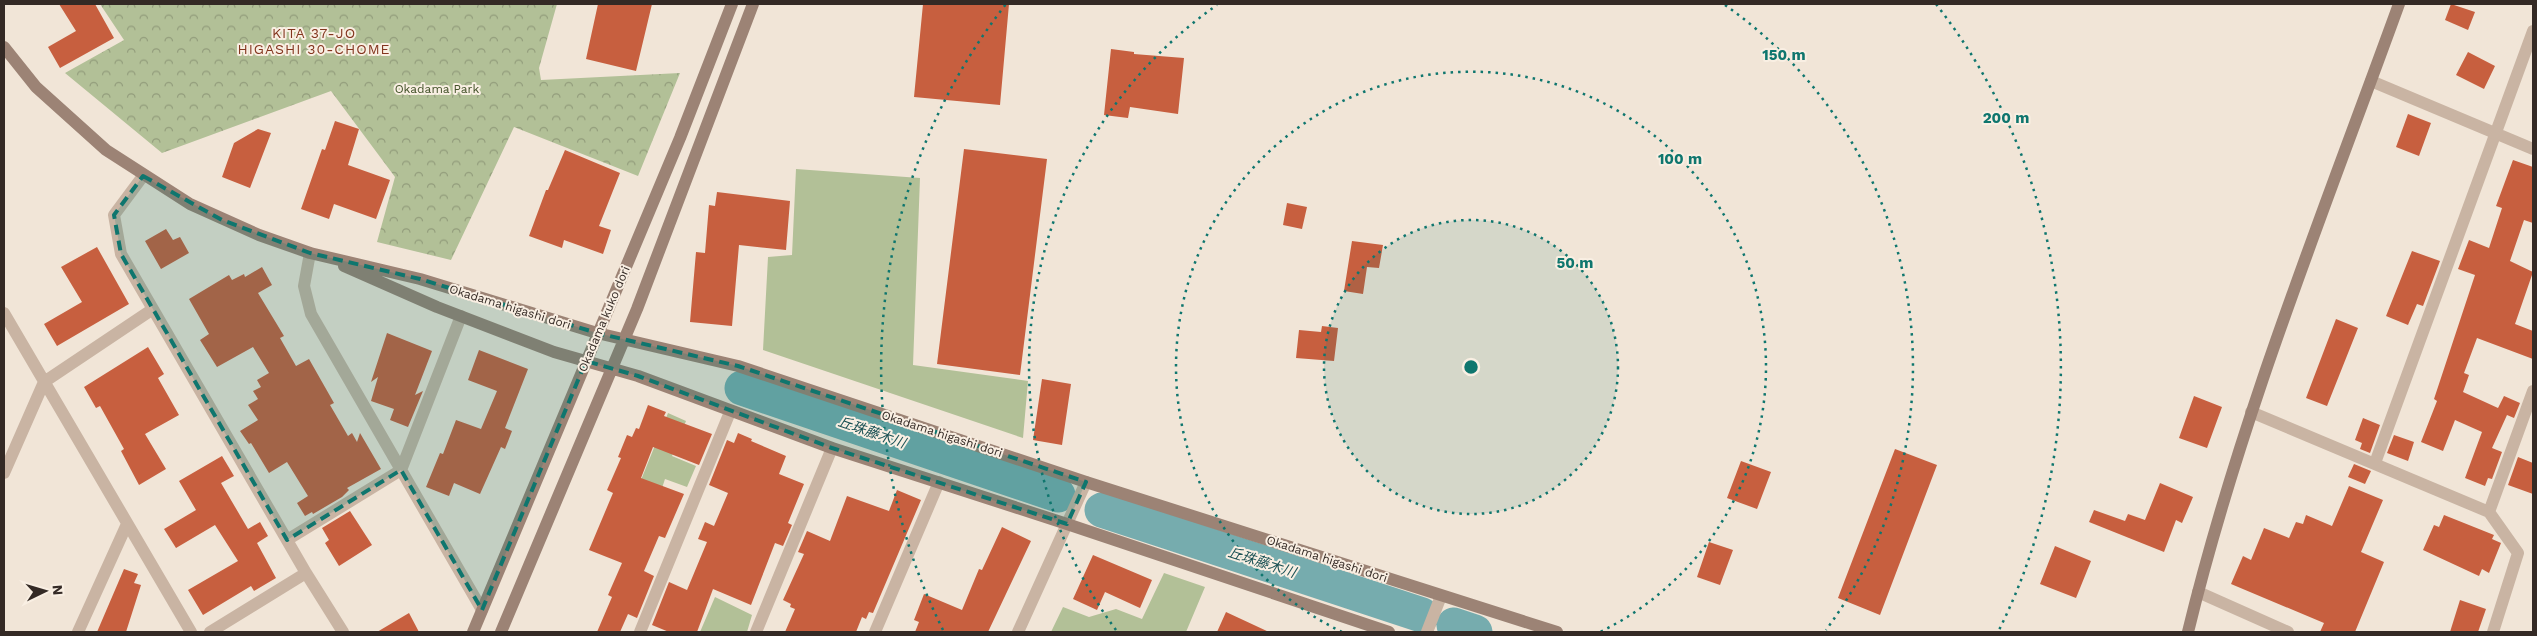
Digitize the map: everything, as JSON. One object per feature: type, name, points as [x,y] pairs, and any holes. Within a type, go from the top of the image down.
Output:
[{"type":"street","name":"Okadama kuko dori","points":[[473,632],[680,138],[732,4]]},
{"type":"street","name":"Okadama kuko dori","points":[[500,632],[624,339],[753,4]]},
{"type":"street","points":[[2188,632],[2206,558],[2251,412],[2399,4]]},
{"type":"street","points":[[2376,463],[2533,31]]},
{"type":"street","name":"Okadama higashi dori","points":[[4,47],[36,87],[106,150],[143,176],[190,204],[222,220],[316,254],[461,316],[586,362],[638,376],[730,412],[832,448],[1067,524],[1389,632]]},
{"type":"street","points":[[2371,82],[2533,150]]},
{"type":"street","points":[[143,176],[114,215],[121,254],[306,573],[344,632]]},
{"type":"street","name":"Okadama higashi dori","points":[[316,254],[420,279],[597,333],[738,366],[1086,482],[1557,632]]},
{"type":"street","points":[[316,254],[304,286],[311,314],[482,610]]},
{"type":"street","points":[[4,473],[44,382],[152,308]]},
{"type":"street","points":[[4,313],[190,632]]},
{"type":"street","points":[[287,540],[401,470],[461,316]]},
{"type":"street","points":[[2489,512],[2533,391]]},
{"type":"street","points":[[640,632],[730,412]]},
{"type":"street","points":[[2251,412],[2489,512],[2518,553],[2493,632]]},
{"type":"street","points":[[756,632],[832,448]]},
{"type":"street","points":[[875,632],[939,482]]},
{"type":"street","points":[[1018,632],[1086,482]]},
{"type":"street","points":[[78,632],[127,524]]},
{"type":"street","points":[[210,632],[306,573]]},
{"type":"street","points":[[2198,592],[2288,632]]},
{"type":"street","points":[[1427,632],[1441,596]]},
{"type":"highlighted area","points":[[143,176],[222,220],[310,253],[420,279],[597,333],[738,366],[1086,482],[1067,524],[832,448],[638,376],[586,361],[482,610],[401,470],[287,540],[121,254],[114,215]]},
{"type":"green space","name":"Okadama Park","points":[[100,4],[557,4],[539,68],[541,80],[680,73],[638,176],[514,127],[451,260],[377,242],[395,177],[331,91],[162,153],[65,73],[124,40]]},
{"type":"green space","points":[[796,169],[920,178],[913,365],[1028,381],[1023,438],[763,350],[768,257],[792,255]]},
{"type":"green space","points":[[668,413],[686,421],[672,456],[696,466],[687,487],[665,479],[662,488],[641,480]]},
{"type":"green space","points":[[1164,573],[1205,587],[1186,632],[1051,632],[1063,607],[1089,617],[1116,609],[1142,619]]},
{"type":"green space","points":[[715,597],[752,615],[747,632],[700,632]]},
{"type":"building","points":[[59,4],[95,4],[114,38],[60,68],[48,47],[76,31]]},
{"type":"building","points":[[598,4],[652,4],[636,71],[586,59]]},
{"type":"building","points":[[923,4],[1009,4],[1000,105],[914,97]]},
{"type":"building","points":[[2451,4],[2475,12],[2468,30],[2445,20]]},
{"type":"building","points":[[1111,49],[1134,52],[1134,54],[1184,58],[1178,114],[1130,107],[1128,118],[1104,115]]},
{"type":"building","points":[[2468,52],[2495,66],[2484,89],[2456,75]]},
{"type":"building","points":[[2408,114],[2431,123],[2419,156],[2396,147]]},
{"type":"building","points":[[335,121],[359,129],[348,165],[390,180],[376,219],[334,204],[329,219],[301,209],[322,149],[325,150]]},
{"type":"building","points":[[258,129],[271,133],[250,188],[222,177],[234,143]]},
{"type":"building","points":[[964,149],[1047,159],[1020,375],[937,364]]},
{"type":"building","points":[[565,150],[620,173],[599,226],[611,230],[603,254],[564,240],[562,248],[529,236],[546,190],[548,190]]},
{"type":"building","points":[[2513,160],[2533,167],[2533,223],[2524,220],[2510,261],[2533,272],[2515,324],[2533,331],[2533,359],[2477,338],[2464,373],[2469,375],[2463,392],[2498,408],[2504,396],[2520,403],[2514,418],[2507,415],[2492,448],[2502,452],[2492,479],[2488,478],[2485,486],[2465,478],[2482,432],[2455,420],[2443,451],[2421,442],[2437,401],[2434,399],[2475,275],[2458,269],[2469,240],[2489,248],[2502,208],[2496,206]]},
{"type":"building","points":[[717,192],[790,201],[786,250],[739,245],[732,326],[690,322],[696,252],[705,253],[709,205],[715,206]]},
{"type":"building","points":[[1287,203],[1307,207],[1302,229],[1283,225]]},
{"type":"building","points":[[166,229],[173,240],[180,237],[189,253],[161,269],[145,241]]},
{"type":"building","points":[[1352,241],[1383,245],[1379,268],[1367,267],[1363,294],[1344,291]]},
{"type":"building","points":[[97,247],[129,304],[57,346],[44,324],[82,302],[61,267]]},
{"type":"building","points":[[2412,251],[2440,261],[2423,306],[2417,304],[2408,325],[2386,316]]},
{"type":"building","points":[[262,267],[272,285],[258,293],[284,336],[280,338],[296,366],[309,359],[334,403],[330,405],[348,436],[352,433],[357,442],[360,433],[381,469],[347,488],[349,490],[342,497],[313,514],[312,512],[305,516],[297,503],[308,496],[287,462],[269,473],[251,443],[249,444],[240,431],[258,420],[248,405],[258,399],[253,391],[261,387],[257,380],[269,373],[253,347],[217,367],[200,340],[209,334],[189,299],[229,275],[232,280],[244,274],[245,277]]},
{"type":"building","points":[[2336,319],[2358,328],[2327,406],[2306,398]]},
{"type":"building","points":[[1322,326],[1338,328],[1334,361],[1296,358],[1299,330],[1321,332]]},
{"type":"building","points":[[387,333],[432,351],[415,395],[423,391],[408,427],[390,420],[394,409],[371,401],[378,377],[371,382]]},
{"type":"building","points":[[148,347],[164,374],[158,378],[179,415],[145,434],[166,469],[139,485],[121,451],[124,449],[100,406],[96,408],[84,387]]},
{"type":"building","points":[[479,350],[528,369],[505,428],[512,431],[505,449],[501,447],[480,494],[454,483],[449,496],[426,487],[440,453],[443,454],[456,420],[481,429],[497,391],[468,380]]},
{"type":"building","points":[[1042,379],[1071,384],[1062,445],[1033,440]]},
{"type":"building","points":[[2194,396],[2222,407],[2207,448],[2179,438]]},
{"type":"building","points":[[648,405],[666,412],[664,416],[712,434],[699,465],[653,447],[641,478],[684,494],[665,538],[659,536],[644,571],[654,576],[637,618],[628,614],[620,632],[597,632],[612,597],[608,595],[622,563],[589,550],[613,493],[607,490],[621,458],[618,457],[627,435],[632,437],[636,428],[639,429]]},
{"type":"building","points":[[2363,418],[2380,425],[2370,453],[2360,449],[2362,443],[2355,440]]},
{"type":"building","points":[[738,433],[752,439],[751,441],[786,456],[779,474],[804,484],[788,523],[792,525],[783,546],[775,543],[751,605],[713,589],[697,632],[669,632],[652,625],[669,582],[687,590],[707,542],[698,539],[705,522],[714,526],[728,493],[709,485],[727,440],[734,443]]},
{"type":"building","points":[[2394,435],[2414,442],[2408,461],[2387,453]]},
{"type":"building","points":[[1895,449],[1937,465],[1880,615],[1838,598]]},
{"type":"building","points":[[222,456],[234,476],[221,483],[248,529],[260,522],[268,536],[257,543],[276,578],[254,591],[251,586],[203,615],[188,590],[238,561],[215,525],[176,548],[164,529],[196,510],[179,481]]},
{"type":"building","points":[[2518,457],[2533,463],[2533,494],[2508,485]]},
{"type":"building","points":[[1741,461],[1771,472],[1757,509],[1727,498]]},
{"type":"building","points":[[2354,464],[2371,471],[2365,484],[2348,477]]},
{"type":"building","points":[[2160,483],[2193,497],[2182,523],[2176,520],[2164,552],[2089,522],[2094,510],[2125,521],[2128,514],[2145,520]]},
{"type":"building","points":[[2349,486],[2383,500],[2361,552],[2384,562],[2355,632],[2320,632],[2324,623],[2231,584],[2243,556],[2251,560],[2264,528],[2289,538],[2296,522],[2303,524],[2306,515],[2332,526]]},
{"type":"building","points":[[897,490],[921,500],[873,613],[869,612],[866,619],[862,617],[856,632],[785,632],[795,609],[790,607],[791,604],[783,600],[804,554],[798,552],[807,531],[830,541],[847,496],[889,511]]},
{"type":"building","points":[[350,511],[372,545],[339,566],[325,543],[329,540],[322,528]]},
{"type":"building","points":[[2444,515],[2494,535],[2492,539],[2501,543],[2489,573],[2482,569],[2479,576],[2423,550],[2434,525],[2439,527]]},
{"type":"building","points":[[1002,527],[1031,541],[988,632],[915,632],[919,622],[914,620],[924,594],[962,610],[979,569],[982,570]]},
{"type":"building","points":[[1709,542],[1733,550],[1720,585],[1697,577]]},
{"type":"building","points":[[2055,546],[2091,561],[2076,598],[2040,584]]},
{"type":"building","points":[[1093,555],[1152,580],[1140,608],[1105,592],[1097,610],[1073,599]]},
{"type":"building","points":[[124,569],[138,574],[134,583],[141,585],[126,632],[97,632]]},
{"type":"building","points":[[2460,600],[2486,609],[2478,632],[2450,632]]},
{"type":"building","points":[[1226,612],[1269,632],[1217,632]]},
{"type":"building","points":[[409,613],[419,632],[377,632]]},
{"type":"waterway","name":"丘珠藤木川","points":[[742,388],[1058,495]]},
{"type":"waterway","name":"丘珠藤木川","points":[[1102,510],[1422,615]]},
{"type":"waterway","name":"丘珠藤木川","points":[[1454,625],[1475,632]]},
{"type":"district","name":"KITA 37-JO HIGASHI 30-CHOME","points":[[314,42]]}]
